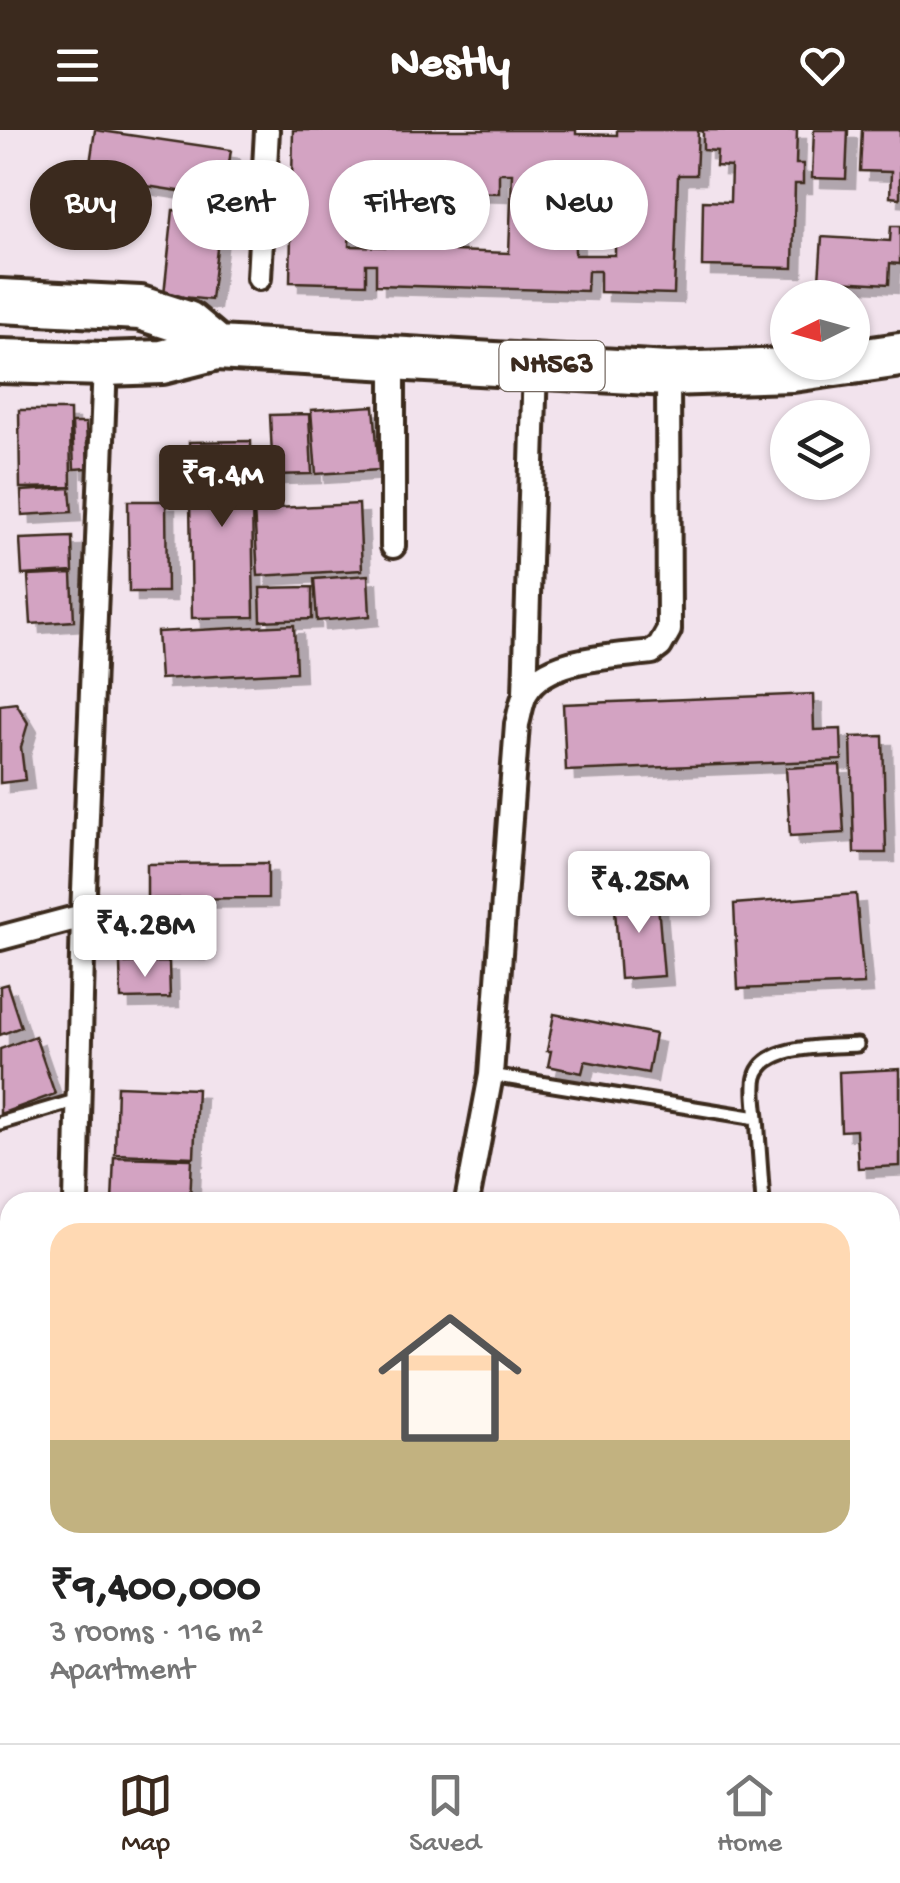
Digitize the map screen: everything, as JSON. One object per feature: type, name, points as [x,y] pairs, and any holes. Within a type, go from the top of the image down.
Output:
[{"type":"highway","points":[[0,301],[140,308],[188,323],[217,348]]},
{"type":"highway","name":"NH563","points":[[0,362],[162,362],[217,348],[668,374],[770,371]]},
{"type":"highway","name":"NH563","points":[[870,359],[900,355]]},
{"type":"street","points":[[259,278],[267,130]]},
{"type":"street","points":[[393,546],[394,356]]},
{"type":"street","points":[[76,1192],[106,364]]},
{"type":"street","points":[[469,1192],[492,1075],[517,724],[525,694],[535,365]]},
{"type":"street","points":[[525,694],[540,676],[562,665],[652,652],[669,630],[668,374]]},
{"type":"street","points":[[0,938],[84,916]]},
{"type":"lane","points":[[763,1192],[755,1080],[762,1064],[771,1056],[795,1050],[857,1045]]},
{"type":"lane","points":[[492,1075],[757,1118]]},
{"type":"lane","points":[[0,1122],[79,1100]]},
{"type":"building","points":[[95,130],[231,150],[230,160],[172,160],[172,190],[152,187],[152,160],[91,160]]},
{"type":"building","points":[[293,130],[576,130],[576,134],[617,135],[617,130],[797,130],[796,164],[803,164],[803,184],[795,184],[793,268],[702,266],[703,201],[730,202],[731,167],[716,166],[717,151],[703,150],[703,131],[698,131],[696,175],[678,175],[674,294],[600,292],[600,271],[588,271],[587,291],[376,285],[376,264],[366,264],[366,284],[290,282],[291,250],[309,250],[309,160],[292,160]]},
{"type":"building","points":[[814,130],[848,130],[846,179],[812,178]]},
{"type":"building","points":[[862,130],[900,130],[900,198],[890,197],[891,172],[860,171]]},
{"type":"building","points":[[172,219],[172,250],[217,250],[211,300],[164,295]]},
{"type":"building","points":[[891,226],[900,226],[900,264],[890,263],[889,284],[819,280],[822,237],[890,241]]},
{"type":"building","points":[[374,406],[379,470],[316,474],[311,410]]},
{"type":"building","points":[[19,410],[70,410],[71,487],[20,488]]},
{"type":"building","points":[[309,414],[312,474],[273,475],[270,415]]},
{"type":"building","points":[[72,423],[86,423],[88,468],[74,469]]},
{"type":"building","points":[[251,441],[254,617],[192,618],[189,442]]},
{"type":"building","points":[[70,488],[72,512],[22,515],[21,491]]},
{"type":"building","points":[[128,501],[166,501],[167,592],[129,592]]},
{"type":"building","points":[[359,504],[362,570],[258,576],[254,509]]},
{"type":"building","points":[[72,537],[73,572],[22,575],[20,539]]},
{"type":"building","points":[[72,574],[74,621],[31,624],[28,576]]},
{"type":"building","points":[[368,575],[370,616],[317,621],[314,579]]},
{"type":"building","points":[[312,587],[312,619],[261,621],[260,588]]},
{"type":"building","points":[[294,625],[296,672],[160,679],[157,632]]},
{"type":"building","points":[[813,694],[814,730],[841,729],[842,760],[566,771],[563,704]]},
{"type":"building","points":[[16,703],[28,723],[21,747],[25,780],[0,783],[0,705]]},
{"type":"building","points":[[883,736],[886,853],[854,853],[851,737]]},
{"type":"building","points":[[840,765],[844,833],[790,836],[786,768]]},
{"type":"building","points":[[268,863],[268,898],[147,899],[147,864]]},
{"type":"building","points":[[657,892],[664,976],[620,979],[614,895]]},
{"type":"building","points":[[856,894],[864,984],[738,989],[734,904]]},
{"type":"building","points":[[131,906],[198,908],[196,951],[130,949]]},
{"type":"building","points":[[169,962],[170,998],[121,999],[120,963]]},
{"type":"building","points":[[7,984],[21,1027],[0,1035],[0,986]]},
{"type":"building","points":[[554,1014],[655,1034],[648,1073],[585,1061],[582,1073],[548,1066]]},
{"type":"building","points":[[35,1036],[55,1094],[0,1114],[0,1049]]},
{"type":"building","points":[[900,1069],[900,1166],[858,1168],[856,1130],[841,1131],[839,1072]]},
{"type":"building","points":[[117,1086],[197,1089],[194,1157],[115,1154]]},
{"type":"building","points":[[114,1157],[192,1159],[190,1192],[112,1192]]}]
